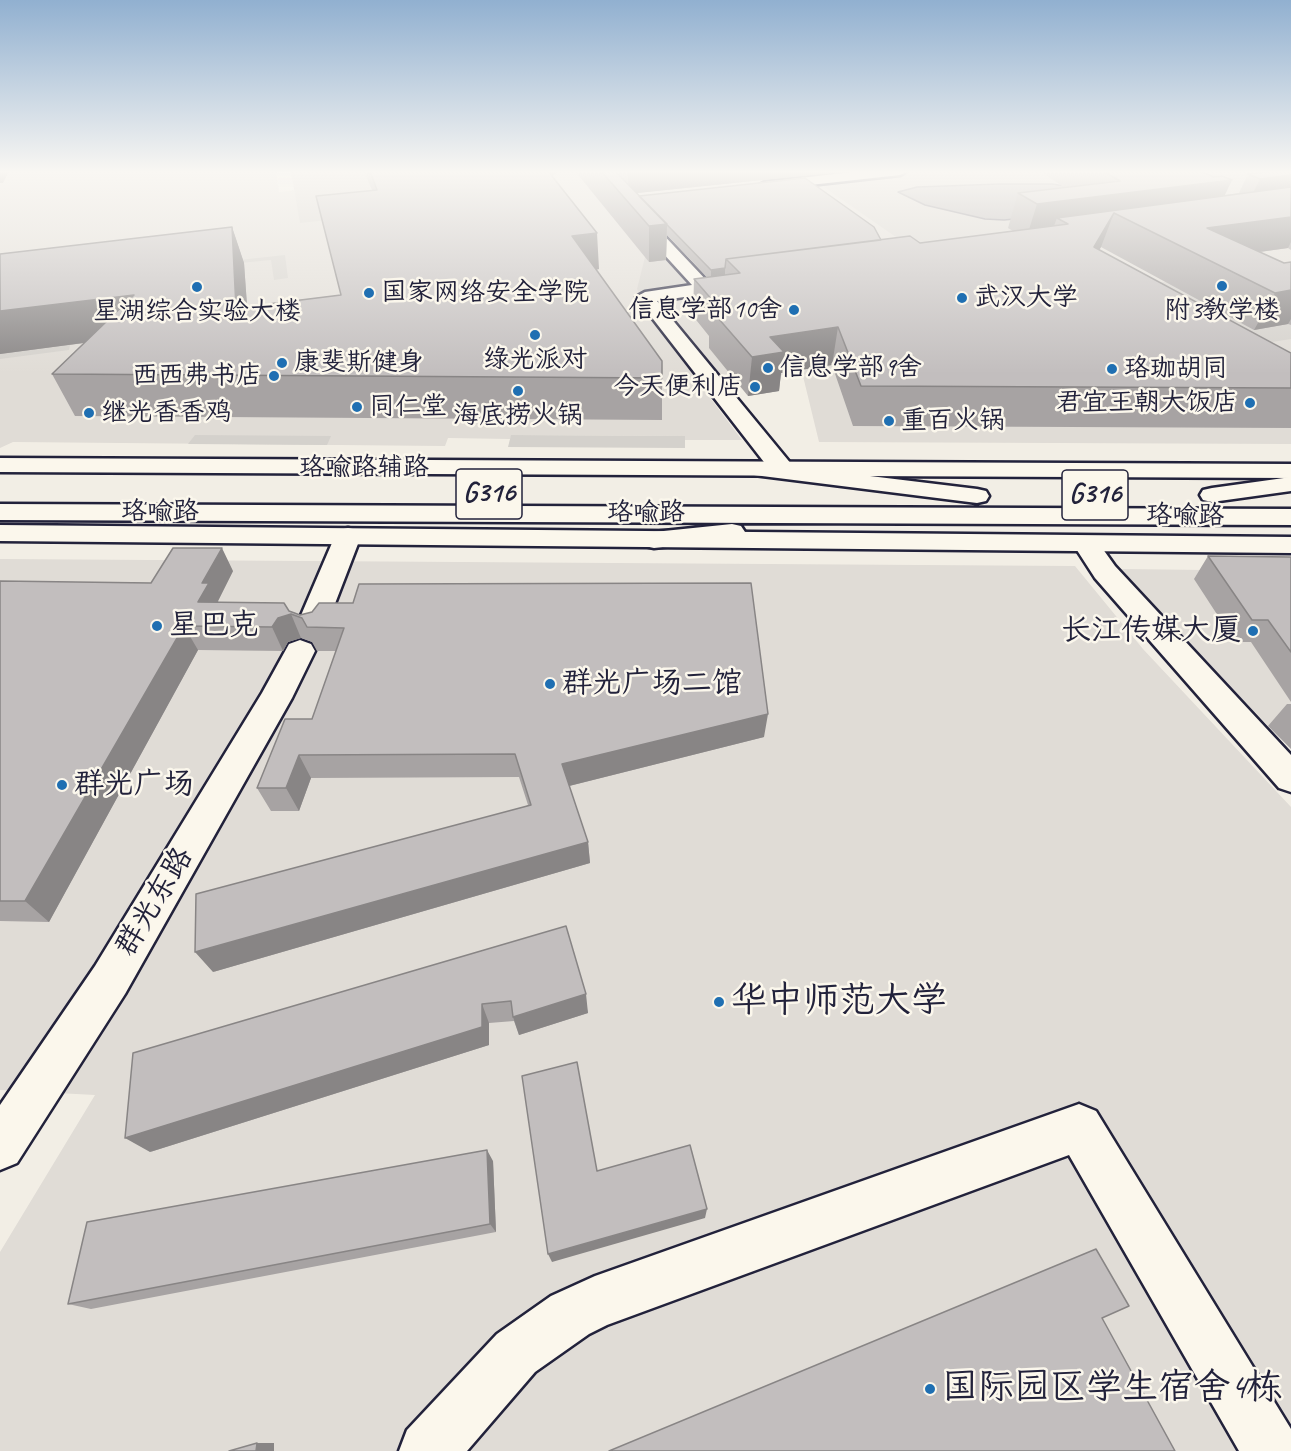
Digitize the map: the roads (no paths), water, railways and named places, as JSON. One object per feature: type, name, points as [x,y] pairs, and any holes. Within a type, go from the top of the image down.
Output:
[{"type":"main road","points":[[650,239],[654,259]]},
{"type":"main road","points":[[658,239],[705,289]]},
{"type":"main road","points":[[760,281],[705,289],[648,288],[773,470],[977,496]]},
{"type":"main road","name":"珞喻路辅路","points":[[0,465],[773,470]]},
{"type":"main road","points":[[773,470],[1291,471]]},
{"type":"main road","points":[[1212,495],[1291,484]]},
{"type":"main road","name":"珞喻路","points":[[0,492],[1291,496]]},
{"type":"main road","name":"珞喻路","points":[[0,512],[1291,517]]},
{"type":"main road","points":[[654,540],[916,514]]},
{"type":"main road","points":[[0,533],[1291,545]]},
{"type":"main road","name":"群光东路","points":[[0,1146],[110,980],[276,698],[305,639],[348,536]]},
{"type":"main road","points":[[1086,544],[1105,572],[1291,778]]},
{"type":"main road","points":[[428,1451],[516,1353],[570,1315],[595,1303],[1079,1128],[1271,1451]]},
{"type":"place","name":"附3教学楼","points":[[1222,286]]},
{"type":"place","name":"星湖综合实验大楼","points":[[197,287]]},
{"type":"place","name":"国家网络安全学院","points":[[369,293]]},
{"type":"place","name":"武汉大学","points":[[962,298]]},
{"type":"place","name":"信息学部10舍","points":[[794,310]]},
{"type":"place","name":"绿光派对","points":[[535,335]]},
{"type":"place","name":"康斐斯健身","points":[[282,363]]},
{"type":"place","name":"信息学部9舍","points":[[768,368]]},
{"type":"place","name":"珞珈胡同","points":[[1112,369]]},
{"type":"place","name":"西西弗书店","points":[[274,376]]},
{"type":"place","name":"今天便利店","points":[[755,387]]},
{"type":"place","name":"海底捞火锅","points":[[518,391]]},
{"type":"place","name":"君宜王朝大饭店","points":[[1250,403]]},
{"type":"place","name":"同仁堂","points":[[357,407]]},
{"type":"place","name":"继光香香鸡","points":[[89,413]]},
{"type":"place","name":"重百火锅","points":[[889,421]]},
{"type":"place","name":"星巴克","points":[[157,626]]},
{"type":"place","name":"长江传媒大厦","points":[[1253,631]]},
{"type":"place","name":"群光广场二馆","points":[[550,684]]},
{"type":"place","name":"群光广场","points":[[62,785]]},
{"type":"place","name":"华中师范大学","points":[[719,1002]]},
{"type":"place","name":"国际园区学生宿舍4栋","points":[[930,1389]]}]
